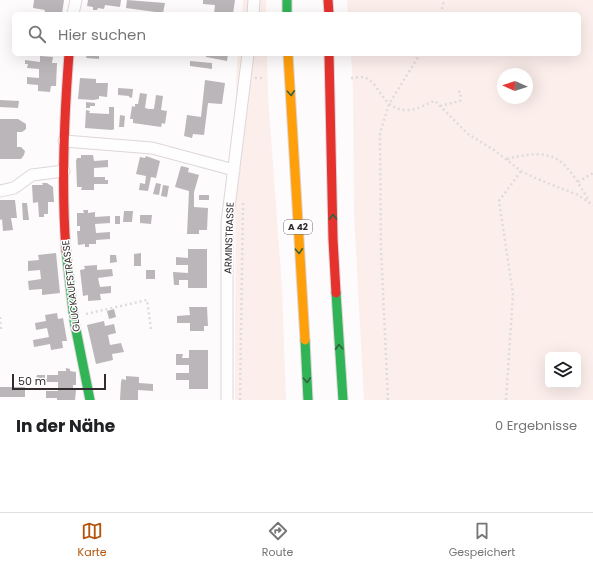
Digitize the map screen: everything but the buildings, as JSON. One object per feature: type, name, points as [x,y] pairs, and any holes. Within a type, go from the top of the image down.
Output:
[{"type":"main road","points":[[287,0],[287,12]]},
{"type":"main road","points":[[328,0],[329,12]]},
{"type":"main road","name":"GLÜCKAUFSTRASSE","points":[[68,56],[64,141],[66,255],[73,317],[90,400]]},
{"type":"main road","name":"A 42","points":[[288,56],[308,400]]},
{"type":"main road","points":[[329,56],[333,239],[343,400]]},
{"type":"street","points":[[73,12],[76,0]]},
{"type":"street","points":[[253,12],[254,0]]},
{"type":"street","name":"ARMINSTRASSE","points":[[227,400],[227,223],[248,56]]},
{"type":"street","points":[[64,141],[152,148],[234,170]]},
{"type":"street","points":[[0,191],[14,188],[32,175],[64,171]]},
{"type":"path","points":[[441,12],[444,0]]},
{"type":"path","points":[[388,400],[381,249],[380,140],[383,118],[389,104],[419,56]]},
{"type":"path","points":[[254,85],[255,78],[265,78]]},
{"type":"path","points":[[351,78],[364,78],[372,82],[384,101],[409,110],[435,101],[468,134],[506,159],[521,171],[534,178],[578,195],[592,204]]},
{"type":"path","points":[[440,106],[460,101],[461,93],[456,89]]},
{"type":"path","points":[[506,159],[525,154],[540,153],[548,155],[567,167],[592,204]]},
{"type":"path","points":[[506,400],[513,294],[499,200],[521,171]]},
{"type":"path","points":[[578,182],[593,174]]},
{"type":"path","points":[[240,400],[242,193]]},
{"type":"path","points":[[73,317],[147,300],[151,330]]},
{"type":"path","points":[[0,317],[1,329]]},
{"type":"shaded area","points":[[243,0],[266,0],[266,12],[242,12]]},
{"type":"shaded area","points":[[347,0],[593,0],[593,400],[364,400],[354,213],[353,87],[351,56],[581,56],[581,12],[348,12]]},
{"type":"shaded area","points":[[238,56],[267,56],[268,96],[282,288],[286,400],[235,400],[236,78]]},
{"type":"traffic: fast","points":[[287,0],[287,12]]},
{"type":"traffic: fast","points":[[66,250],[74,320],[90,400]]},
{"type":"traffic: fast","points":[[336,293],[343,400]]},
{"type":"traffic: fast","points":[[305,340],[308,400]]},
{"type":"traffic: slow","points":[[288,56],[305,340]]},
{"type":"traffic: jam","points":[[328,0],[329,12]]},
{"type":"traffic: jam","points":[[66,250],[64,226],[64,152],[69,56]]},
{"type":"traffic: jam","points":[[329,56],[333,239],[336,293]]}]
